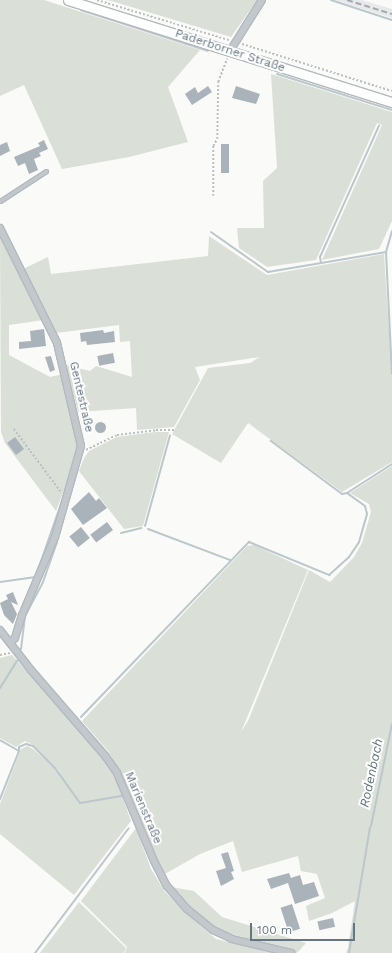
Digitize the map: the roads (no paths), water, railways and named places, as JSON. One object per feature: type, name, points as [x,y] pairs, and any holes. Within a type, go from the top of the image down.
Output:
[{"type":"main road","name":"Paderborner Straße","points":[[68,0],[392,102]]},
{"type":"street","points":[[230,51],[234,42],[262,0]]},
{"type":"street","name":"Gentestraße","points":[[0,228],[57,343],[80,434],[80,451],[66,500],[39,577],[22,615],[15,638],[10,643]]},
{"type":"street","name":"Marienstraße","points":[[0,630],[106,757],[117,774],[154,861],[167,886],[187,909],[213,930],[232,939],[291,953]]},
{"type":"lane","points":[[0,201],[46,171]]},
{"type":"waterway","points":[[331,0],[392,20]]},
{"type":"waterway","points":[[81,10],[208,51]]},
{"type":"waterway","points":[[277,74],[392,110]]},
{"type":"waterway","points":[[321,263],[320,257],[379,126]]},
{"type":"waterway","points":[[392,231],[386,252],[392,374]]},
{"type":"waterway","points":[[211,232],[268,272],[386,252]]},
{"type":"waterway","points":[[145,526],[170,435]]},
{"type":"waterway","points":[[81,717],[249,542],[329,575],[349,557],[359,542],[367,514],[365,506],[347,493],[342,494],[271,441]]},
{"type":"waterway","points":[[347,493],[392,464]]},
{"type":"waterway","points":[[39,567],[62,501]]},
{"type":"waterway","points":[[121,533],[141,528]]},
{"type":"waterway","points":[[148,529],[230,560]]},
{"type":"waterway","points":[[21,649],[25,616],[43,582],[57,542]]},
{"type":"waterway","points":[[0,582],[36,577]]},
{"type":"waterway","points":[[0,636],[10,648]]},
{"type":"waterway","points":[[0,688],[17,661]]},
{"type":"waterway","name":"Rodenbach","points":[[371,826],[392,724]]},
{"type":"waterway","points":[[0,740],[19,751],[0,799]]},
{"type":"waterway","points":[[19,751],[19,747],[26,744],[33,746],[55,768],[80,803],[121,796]]},
{"type":"waterway","points":[[35,953],[129,828]]},
{"type":"waterway","name":"Rodenbach","points":[[349,953],[370,828]]},
{"type":"railway","points":[[347,0],[392,14]]}]
